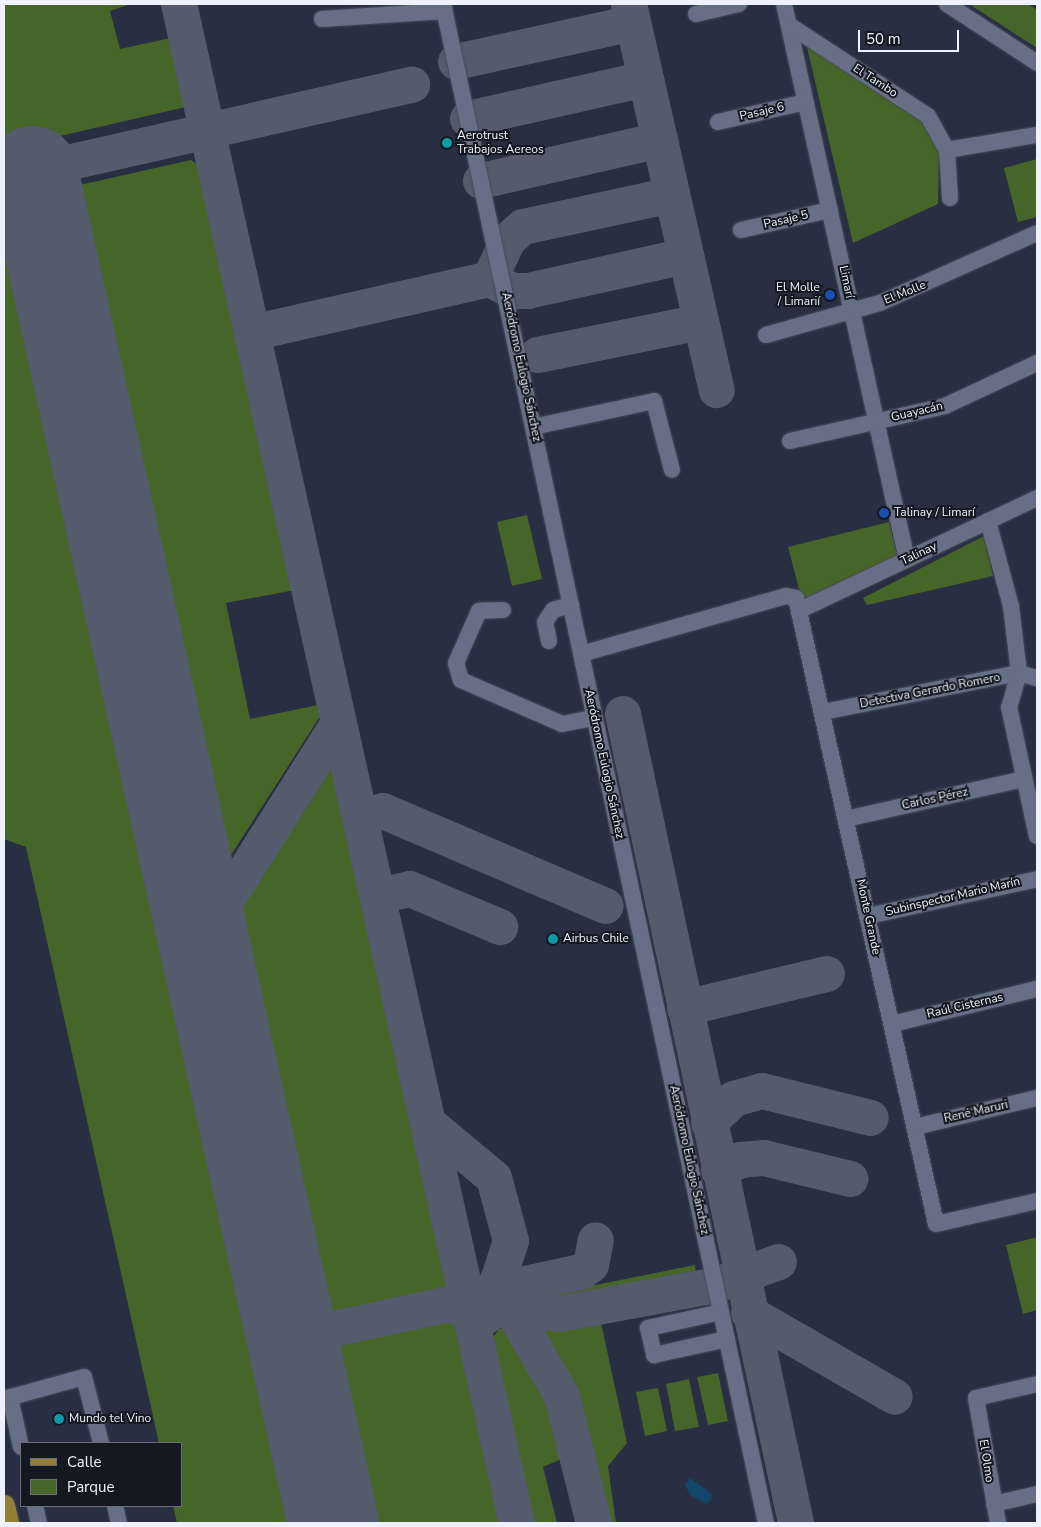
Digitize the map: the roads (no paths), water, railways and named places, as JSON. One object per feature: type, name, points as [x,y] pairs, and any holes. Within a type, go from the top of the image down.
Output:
[{"type":"main road","points":[[4,1505],[8,1523]]},
{"type":"street","points":[[696,14],[739,4]]},
{"type":"street","name":"Limarí","points":[[784,4],[907,560]]},
{"type":"street","points":[[947,4],[1037,63]]},
{"type":"street","points":[[322,19],[444,8]]},
{"type":"street","name":"Aeródromo Eulogio Sánchez","points":[[444,8],[766,1523]]},
{"type":"street","name":"El Tambo","points":[[789,25],[928,116],[947,150],[950,198]]},
{"type":"street","name":"Pasaje 6","points":[[718,122],[806,102]]},
{"type":"street","points":[[947,150],[1037,134]]},
{"type":"street","name":"Pasaje 5","points":[[742,230],[830,210]]},
{"type":"street","name":"El Molle","points":[[766,335],[853,313],[1037,233]]},
{"type":"street","name":"Guayacán","points":[[790,441],[956,402],[1037,363]]},
{"type":"street","points":[[533,427],[654,401],[672,470]]},
{"type":"street","name":"Talinay","points":[[800,610],[1037,498]]},
{"type":"street","points":[[988,521],[1010,606],[1019,673],[1009,707],[1037,836]]},
{"type":"street","points":[[581,654],[786,596],[796,598],[800,610]]},
{"type":"street","points":[[549,641],[545,622],[553,610],[571,605]]},
{"type":"street","points":[[503,610],[486,608],[479,611],[456,663],[461,680],[562,724],[594,718]]},
{"type":"street","name":"Monte Grande","points":[[800,610],[936,1224],[1037,1202]]},
{"type":"street","name":"Detectiva Gerardo Romero","points":[[823,712],[1019,673],[1037,678]]},
{"type":"street","name":"Carlos Pérez","points":[[846,819],[1024,779]]},
{"type":"street","name":"Subinspector Mario Marín","points":[[868,916],[1037,879]]},
{"type":"street","name":"Raúl Cisternas","points":[[892,1024],[1037,989]]},
{"type":"street","name":"René Maruri","points":[[914,1127],[1037,1098]]},
{"type":"street","points":[[722,1312],[648,1328],[654,1355],[727,1339]]},
{"type":"street","points":[[20,1444],[7,1398],[84,1377],[101,1442]]},
{"type":"street","name":"El Olmo","points":[[998,1523],[976,1398],[1037,1384]]},
{"type":"street","points":[[994,1504],[1037,1494]]},
{"type":"street","points":[[35,1507],[39,1523]]},
{"type":"street","points":[[115,1507],[119,1523]]},
{"type":"water","points":[[690,1478],[712,1494],[711,1500],[706,1504],[690,1495],[685,1485]]},
{"type":"place","name":"Aerotrust Trabajos Aereos","points":[[447,143]]},
{"type":"place","name":"El Molle / Limarií","points":[[830,295]]},
{"type":"place","name":"Talinay / Limarí","points":[[884,513]]},
{"type":"place","name":"Airbus Chile","points":[[553,939]]},
{"type":"place","name":"Mundo tel Vino","points":[[59,1419]]}]
